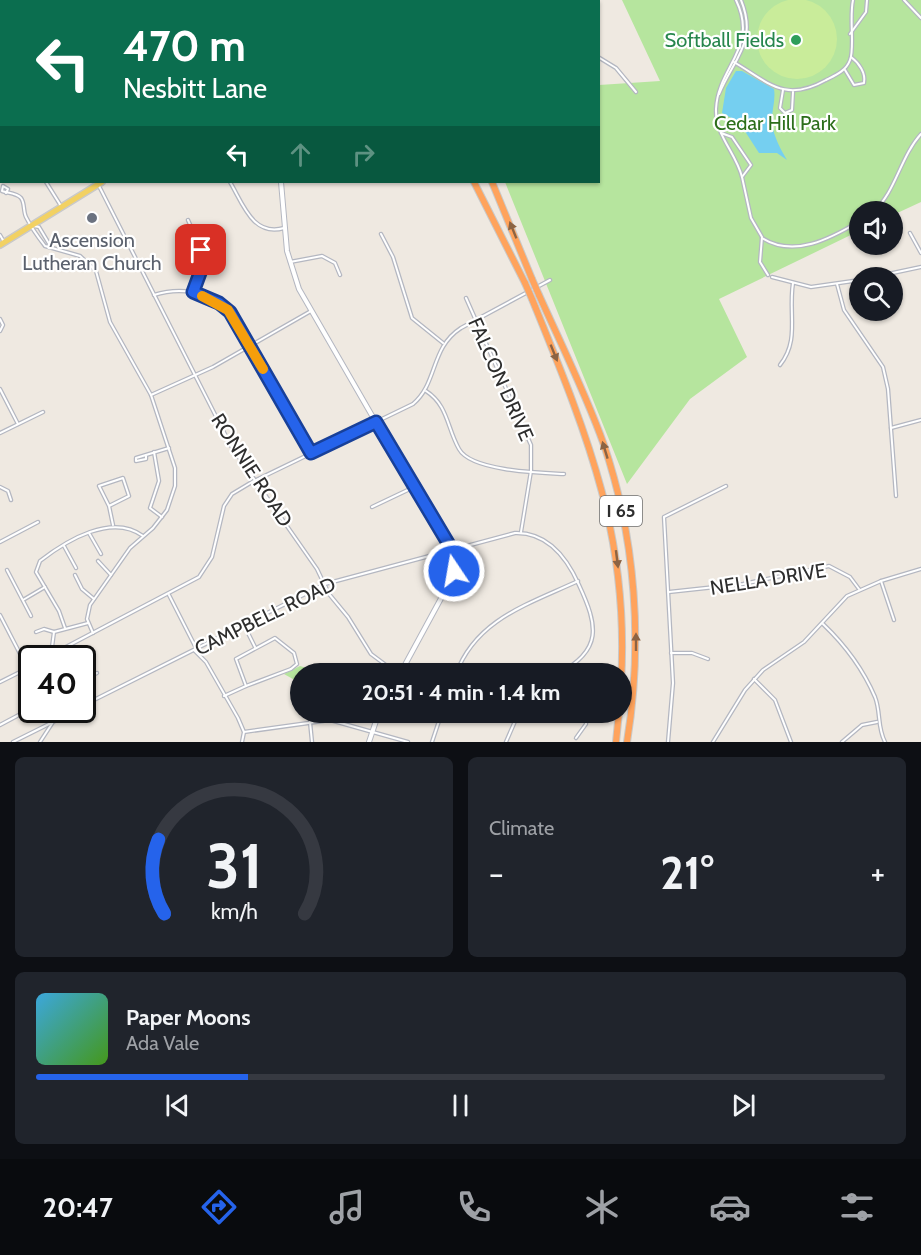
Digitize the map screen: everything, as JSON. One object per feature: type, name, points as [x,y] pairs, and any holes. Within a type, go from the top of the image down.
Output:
[{"type":"highway","name":"I 65","points":[[476,183],[532,298],[579,416],[606,504],[620,590],[621,663]]},
{"type":"highway","name":"I 65","points":[[492,183],[532,279],[591,409],[605,447],[621,510],[633,585],[636,642],[627,742]]},
{"type":"highway","points":[[616,742],[618,723]]},
{"type":"main road","points":[[2,243],[34,226],[61,206],[100,183]]},
{"type":"street","points":[[735,63],[743,32],[742,16],[736,0]]},
{"type":"street","points":[[741,0],[747,32],[735,63],[719,88],[716,105],[721,133],[742,177],[751,219],[762,237],[778,246],[797,248],[849,226]]},
{"type":"street","points":[[735,63],[783,90],[793,92],[814,87],[844,69],[852,57],[850,35],[853,0]]},
{"type":"street","points":[[850,35],[866,12],[867,0]]},
{"type":"street","points":[[904,0],[921,18]]},
{"type":"street","points":[[844,69],[854,85],[864,83],[865,78],[859,63],[852,57]]},
{"type":"street","points":[[600,58],[616,68],[636,92]]},
{"type":"street","points":[[783,90],[780,108],[785,113],[792,110],[793,92]]},
{"type":"street","points":[[721,133],[732,137],[751,165],[742,177]]},
{"type":"street","points":[[883,201],[909,149],[921,134]]},
{"type":"street","points":[[47,183],[61,206]]},
{"type":"street","name":"RONNIE ROAD","points":[[100,183],[231,446],[317,569],[371,654],[384,663]]},
{"type":"street","points":[[231,183],[255,223],[267,229],[284,228]]},
{"type":"street","points":[[280,183],[290,262],[299,290],[451,549],[454,565],[451,580],[405,663]]},
{"type":"street","points":[[6,193],[18,195],[26,216],[45,246],[80,256],[95,269],[110,322],[151,395],[175,468],[171,499],[162,517],[130,548],[88,609],[88,623],[93,633]]},
{"type":"street","points":[[188,220],[204,257],[202,272],[193,292]]},
{"type":"street","points":[[910,233],[921,253]]},
{"type":"street","points":[[381,234],[393,257],[412,318],[443,343]]},
{"type":"street","points":[[0,236],[2,243]]},
{"type":"street","points":[[762,237],[760,262],[770,276],[811,287],[849,282]]},
{"type":"street","points":[[290,262],[322,256],[335,263],[340,275]]},
{"type":"street","points":[[903,271],[921,267]]},
{"type":"street","points":[[70,645],[191,583],[205,570],[212,557],[224,506],[232,494],[255,480],[413,404],[425,390],[443,343],[456,331],[550,280]]},
{"type":"street","points":[[780,365],[790,352],[793,339],[793,283]]},
{"type":"street","points":[[837,284],[844,310],[883,367],[888,389],[896,496]]},
{"type":"street","points":[[154,295],[179,289],[193,292],[223,305],[311,453]]},
{"type":"street","name":"FALCON DRIVE","points":[[466,298],[531,445],[531,471],[521,533]]},
{"type":"street","points":[[151,395],[195,377],[311,311]]},
{"type":"street","points":[[0,319],[3,325],[0,331]]},
{"type":"street","points":[[0,389],[18,424]]},
{"type":"street","points":[[425,390],[443,407],[459,450],[468,459],[480,464],[564,474]]},
{"type":"street","points":[[0,433],[43,412]]},
{"type":"street","points":[[891,428],[921,420]]},
{"type":"street","points":[[146,455],[169,448]]},
{"type":"street","points":[[154,453],[159,481],[150,507],[162,517]]},
{"type":"street","points":[[109,506],[129,496],[123,478],[99,486],[109,506],[113,525]]},
{"type":"street","points":[[372,507],[414,486]]},
{"type":"street","points":[[668,742],[673,683],[664,517],[726,486]]},
{"type":"street","points":[[0,487],[8,491],[11,500]]},
{"type":"street","points":[[0,542],[38,522]]},
{"type":"street","points":[[65,628],[36,566],[43,558],[104,526],[128,527],[143,536]]},
{"type":"street","points":[[89,533],[100,554]]},
{"type":"street","name":"CAMPBELL ROAD","points":[[96,699],[325,584],[501,535],[521,533],[545,541],[558,550],[578,581],[592,614],[594,625],[589,647],[574,663]]},
{"type":"street","points":[[64,546],[76,568]]},
{"type":"street","points":[[98,561],[111,575]]},
{"type":"street","name":"NELLA DRIVE","points":[[668,592],[743,584],[829,566],[850,577],[859,590]]},
{"type":"street","points":[[713,742],[754,680],[775,660],[804,642],[847,596],[881,580],[921,569]]},
{"type":"street","points":[[7,570],[31,616]]},
{"type":"street","points":[[75,575],[82,589],[94,599]]},
{"type":"street","points":[[881,580],[894,620]]},
{"type":"street","points":[[461,663],[469,647],[491,625],[578,581]]},
{"type":"street","points":[[23,600],[45,587]]},
{"type":"street","points":[[169,595],[195,650],[208,665],[244,732],[242,742]]},
{"type":"street","points":[[0,615],[18,650]]},
{"type":"street","points":[[36,632],[44,630],[54,632],[88,623]]},
{"type":"street","points":[[823,624],[850,653],[875,697],[877,722],[885,742]]},
{"type":"street","points":[[244,625],[255,646]]},
{"type":"street","points":[[52,645],[54,632]]},
{"type":"street","points":[[224,696],[291,669],[297,664],[294,653],[278,639],[255,646],[236,659],[246,686]]},
{"type":"street","points":[[671,652],[692,653],[708,659]]},
{"type":"street","points":[[0,682],[18,673]]},
{"type":"street","points":[[754,680],[775,700],[791,742]]},
{"type":"street","points":[[0,725],[18,715]]},
{"type":"street","points":[[842,742],[862,725],[877,722]]},
{"type":"street","points":[[13,742],[51,723]]},
{"type":"street","points":[[40,742],[52,723]]},
{"type":"street","points":[[244,732],[303,723]]},
{"type":"street","points":[[310,723],[312,742]]},
{"type":"street","points":[[341,723],[408,742]]},
{"type":"street","points":[[369,742],[375,723]]},
{"type":"street","points":[[432,742],[438,723]]},
{"type":"street","points":[[506,742],[514,723]]},
{"type":"street","points":[[576,738],[586,723]]},
{"type":"green space","name":"Softball Fields","points":[[797,-1],[812,2],[825,11],[834,24],[837,39],[834,54],[825,67],[812,76],[797,79],[782,76],[769,67],[760,54],[757,39],[760,24],[769,11],[782,2]]},
{"type":"green space","name":"Cedar Hill Park","points":[[622,0],[921,0],[921,202],[903,210],[903,201],[849,201],[849,236],[719,299],[747,357],[690,399],[627,484],[505,183],[600,183],[600,85],[660,81]]},
{"type":"water","points":[[736,71],[742,71],[774,89],[772,124],[780,148],[787,160],[777,153],[759,153],[739,122],[722,113],[726,88]]},
{"type":"slow traffic","points":[[202,296],[223,305],[228,310],[263,369]]},
{"type":"place","name":"Softball Fields","points":[[796,40]]},
{"type":"place","name":"Ascension Lutheran Church","points":[[92,218]]},
{"type":"route","points":[[201,250],[204,262],[193,292],[223,305],[230,312],[311,453],[376,422],[448,543],[454,560],[454,571]]}]
